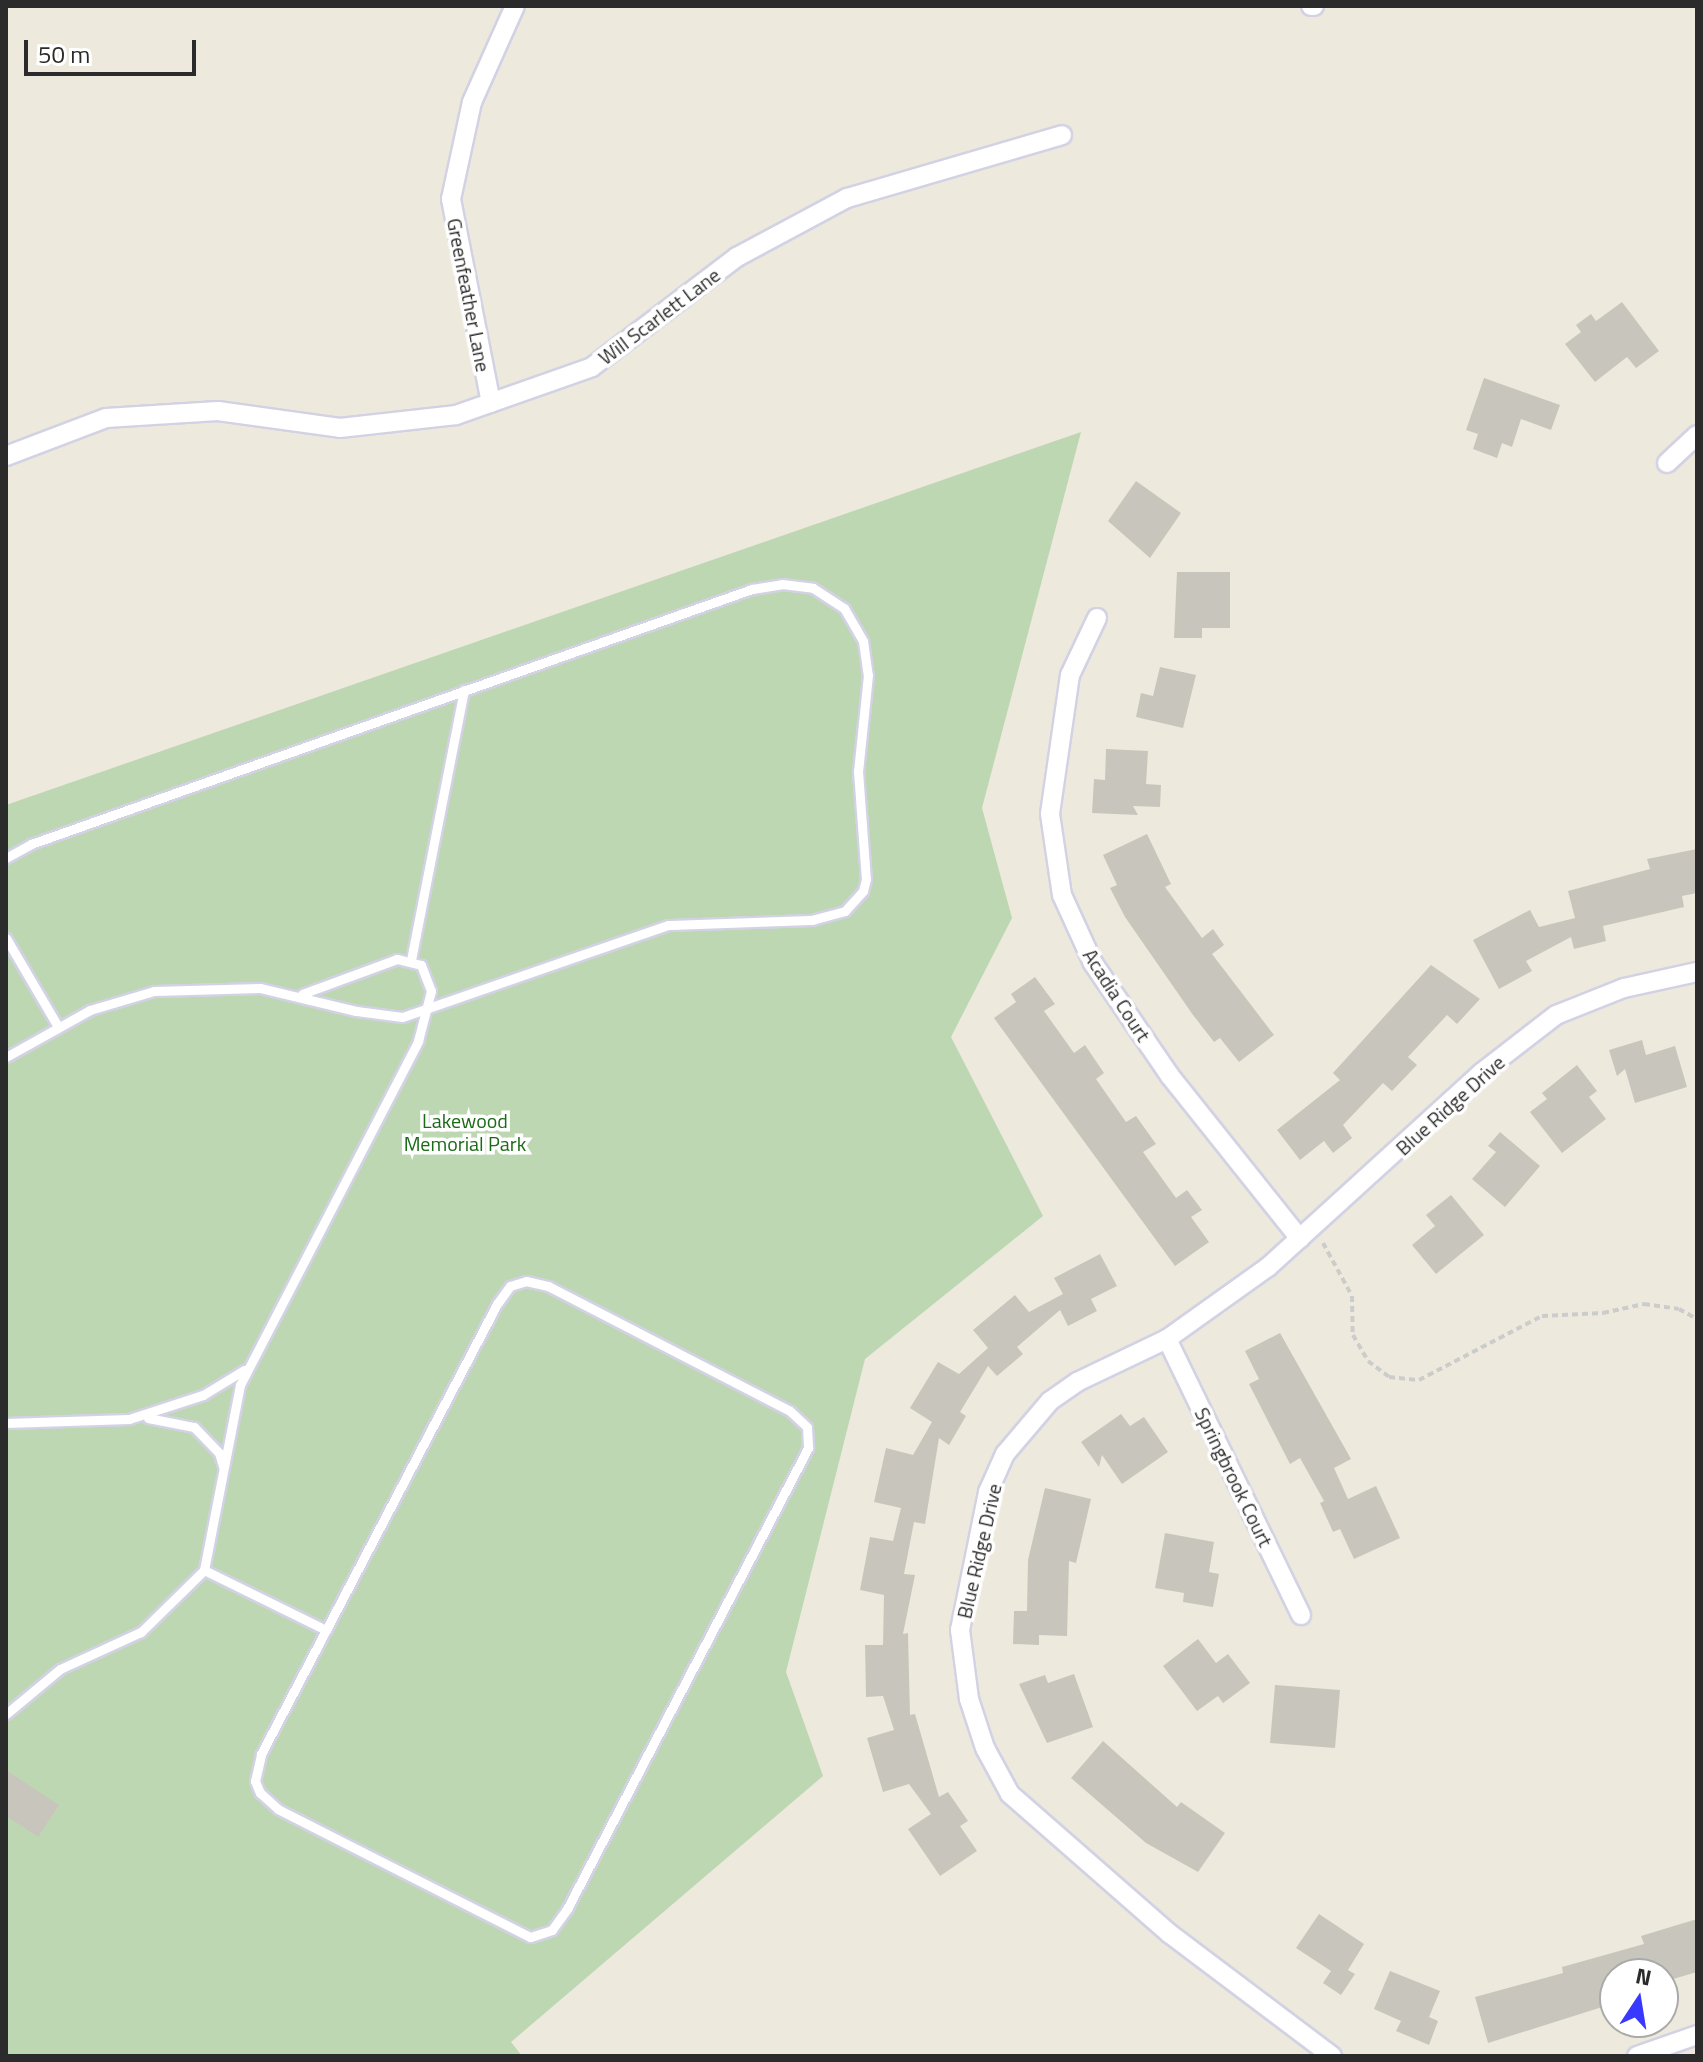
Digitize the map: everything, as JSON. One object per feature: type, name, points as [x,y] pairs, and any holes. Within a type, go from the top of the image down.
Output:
[{"type":"street","name":"Greenfeather Lane","points":[[491,403],[451,199],[472,102],[515,6]]},
{"type":"street","name":"Will Scarlett Lane","points":[[6,456],[106,418],[218,411],[340,428],[456,415],[592,367],[737,257],[847,198],[1062,135]]},
{"type":"street","points":[[1667,463],[1697,435]]},
{"type":"street","name":"Acadia Court","points":[[1097,618],[1070,675],[1053,785],[1050,814],[1062,895],[1093,963],[1170,1076],[1307,1233]]},
{"type":"street","name":"Blue Ridge Drive","points":[[1332,2056],[1170,1934],[1010,1794],[985,1748],[969,1699],[960,1630],[988,1492],[1005,1454],[1027,1424],[1077,1382],[1167,1339],[1307,1233],[1481,1073],[1556,1015],[1624,988],[1697,972]]},
{"type":"street","name":"Springbrook Court","points":[[1167,1339],[1301,1615]]},
{"type":"street","points":[[1637,2056],[1697,2035]]},
{"type":"lane","points":[[6,858],[31,844],[752,589],[782,584],[813,588],[844,608],[865,649],[867,693],[858,771],[866,879],[856,902],[832,916],[668,925],[402,1017],[375,1015],[299,995],[222,985],[154,991],[57,1025],[6,1057]]},
{"type":"lane","points":[[411,960],[464,690]]},
{"type":"lane","points":[[6,938],[57,1025]]},
{"type":"lane","points":[[6,1714],[42,1680],[141,1632],[204,1570],[247,1367],[418,1041],[430,1006],[429,976],[411,960],[383,963],[299,995]]},
{"type":"lane","points":[[526,1281],[548,1286],[790,1411],[807,1427],[808,1448],[567,1909],[541,1935],[506,1929],[278,1809],[260,1793],[255,1781],[261,1754],[326,1630],[510,1286],[526,1281]]},
{"type":"lane","points":[[129,1419],[203,1395],[247,1367]]},
{"type":"lane","points":[[6,1423],[157,1417],[194,1427],[219,1453],[225,1469]]},
{"type":"lane","points":[[204,1570],[326,1630]]},
{"type":"path","points":[[1307,1233],[1352,1296],[1353,1335],[1368,1361],[1389,1377],[1419,1380],[1542,1316],[1603,1313],[1644,1304],[1679,1309],[1697,1319]]},
{"type":"green space","name":"Lakewood Memorial Park","points":[[1081,432],[982,808],[1012,918],[951,1037],[1043,1216],[865,1359],[786,1672],[823,1776],[511,2042],[522,2056],[6,2056],[6,805]]},
{"type":"building","points":[[1622,302],[1659,351],[1636,368],[1627,357],[1595,382],[1565,344],[1581,332],[1576,325],[1591,314],[1596,321]]},
{"type":"building","points":[[1484,378],[1560,405],[1551,430],[1521,419],[1512,447],[1502,443],[1497,458],[1473,449],[1478,434],[1466,430]]},
{"type":"building","points":[[1136,481],[1181,513],[1150,558],[1108,521]]},
{"type":"building","points":[[1177,572],[1230,572],[1230,628],[1202,628],[1202,638],[1174,638]]},
{"type":"building","points":[[1160,667],[1196,675],[1183,728],[1136,717],[1141,693],[1153,696]]},
{"type":"building","points":[[1106,749],[1148,751],[1146,784],[1161,785],[1160,807],[1133,806],[1138,815],[1092,813],[1094,779],[1105,780]]},
{"type":"building","points":[[1147,834],[1171,884],[1165,887],[1202,938],[1213,929],[1224,945],[1212,954],[1274,1035],[1239,1062],[1220,1038],[1214,1042],[1193,1015],[1125,917],[1110,888],[1117,885],[1103,855]]},
{"type":"building","points":[[1697,849],[1697,893],[1682,896],[1684,907],[1603,926],[1606,941],[1574,949],[1571,937],[1526,961],[1532,971],[1499,989],[1473,940],[1530,910],[1539,927],[1575,918],[1568,891],[1650,869],[1647,859]]},
{"type":"building","points":[[1431,965],[1480,999],[1457,1024],[1447,1015],[1408,1057],[1417,1065],[1392,1091],[1383,1083],[1343,1125],[1352,1138],[1333,1153],[1324,1141],[1300,1160],[1277,1130],[1340,1080],[1333,1073]]},
{"type":"building","points":[[1035,977],[1055,1004],[1044,1011],[1074,1053],[1085,1045],[1104,1073],[1096,1079],[1126,1122],[1136,1116],[1156,1144],[1143,1152],[1176,1198],[1187,1190],[1202,1210],[1191,1217],[1209,1242],[1175,1266],[994,1018],[1016,1002],[1011,994]]},
{"type":"building","points":[[1642,1040],[1646,1055],[1675,1046],[1687,1087],[1635,1103],[1625,1069],[1617,1076],[1609,1050]]},
{"type":"building","points":[[1577,1065],[1597,1091],[1589,1097],[1606,1119],[1562,1153],[1530,1112],[1547,1099],[1542,1093]]},
{"type":"building","points":[[1500,1132],[1540,1166],[1505,1207],[1472,1179],[1496,1152],[1488,1146]]},
{"type":"building","points":[[1451,1195],[1484,1235],[1436,1274],[1412,1245],[1435,1226],[1426,1215]]},
{"type":"building","points":[[1100,1254],[1117,1286],[1091,1299],[1097,1311],[1068,1326],[1060,1310],[1017,1347],[1023,1354],[997,1376],[988,1366],[960,1412],[966,1416],[949,1445],[939,1438],[925,1524],[914,1522],[904,1574],[915,1575],[903,1634],[908,1633],[910,1715],[915,1714],[939,1797],[948,1792],[968,1821],[960,1826],[977,1851],[940,1876],[908,1829],[931,1814],[909,1784],[883,1792],[867,1738],[894,1730],[883,1696],[866,1697],[865,1645],[883,1645],[884,1595],[860,1590],[870,1537],[893,1541],[901,1508],[874,1502],[886,1448],[913,1455],[932,1422],[910,1408],[938,1362],[959,1374],[988,1348],[973,1330],[1015,1295],[1029,1312],[1063,1294],[1054,1278]]},
{"type":"building","points":[[1280,1333],[1351,1459],[1334,1468],[1348,1499],[1376,1486],[1400,1538],[1354,1559],[1340,1529],[1333,1532],[1320,1503],[1324,1501],[1300,1458],[1290,1464],[1249,1384],[1259,1379],[1245,1351]]},
{"type":"building","points":[[1121,1414],[1130,1426],[1144,1417],[1168,1452],[1122,1484],[1102,1455],[1099,1467],[1081,1442]]},
{"type":"building","points":[[1045,1488],[1091,1499],[1076,1563],[1069,1561],[1067,1636],[1039,1635],[1039,1645],[1013,1644],[1014,1611],[1027,1611],[1028,1560]]},
{"type":"building","points":[[1165,1533],[1214,1542],[1209,1572],[1219,1574],[1213,1607],[1183,1602],[1184,1593],[1155,1588]]},
{"type":"building","points":[[1198,1639],[1216,1663],[1228,1654],[1250,1683],[1223,1703],[1218,1696],[1197,1711],[1163,1666]]},
{"type":"building","points":[[1074,1674],[1093,1727],[1047,1743],[1019,1684],[1045,1675],[1048,1683]]},
{"type":"building","points":[[1275,1685],[1340,1690],[1335,1748],[1270,1743]]},
{"type":"building","points":[[1103,1741],[1177,1807],[1181,1802],[1225,1833],[1198,1872],[1146,1843],[1071,1778]]},
{"type":"building","points":[[6,1770],[59,1805],[38,1837],[6,1816]]},
{"type":"building","points":[[1319,1914],[1364,1944],[1348,1970],[1355,1974],[1341,1995],[1323,1983],[1331,1971],[1296,1948]]},
{"type":"building","points":[[1697,1919],[1697,1972],[1679,1977],[1679,1958],[1599,1958],[1599,2008],[1488,2043],[1475,1997],[1563,1973],[1562,1967],[1644,1944],[1641,1936]]},
{"type":"building","points":[[1390,1971],[1440,1991],[1429,2017],[1438,2021],[1429,2045],[1396,2031],[1401,2021],[1374,2009]]}]
